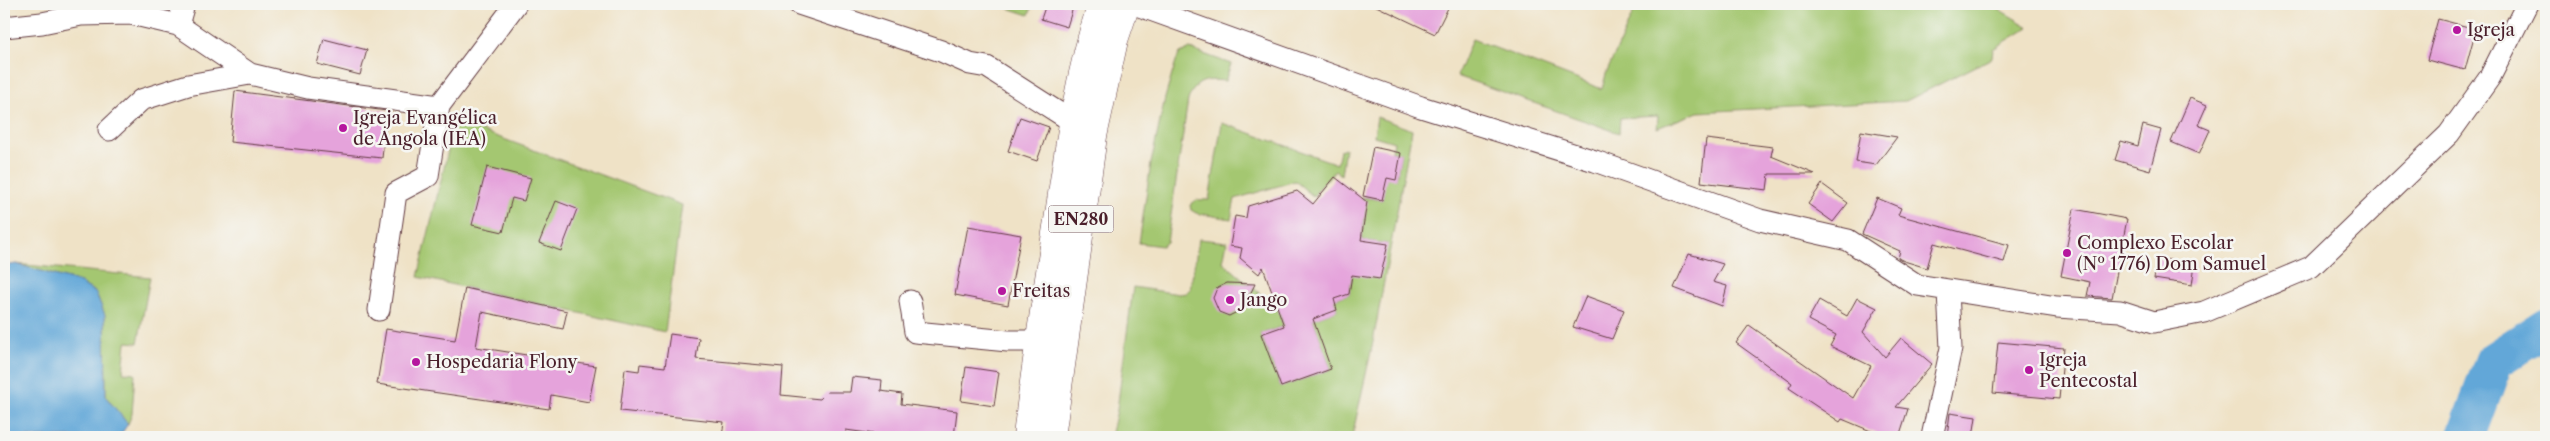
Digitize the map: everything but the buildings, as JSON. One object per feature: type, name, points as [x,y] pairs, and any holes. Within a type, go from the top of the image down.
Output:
[{"type":"main road","name":"EN280","points":[[1027,437],[1038,341],[1073,122],[1089,44],[1102,4]]},
{"type":"main road","name":"EN280","points":[[1051,437],[1093,136],[1114,40],[1126,4]]},
{"type":"street","points":[[178,25],[184,4]]},
{"type":"street","points":[[379,310],[396,193],[428,176],[439,106],[516,4]]},
{"type":"street","points":[[800,4],[941,51],[970,64],[987,67],[1073,122]]},
{"type":"street","points":[[1134,4],[1421,107],[1613,166],[1760,220],[1848,240],[1917,285],[1948,292],[2057,307],[2120,311],[2154,322],[2204,312],[2311,267],[2350,232],[2449,134],[2490,77],[2527,4]]},
{"type":"street","points":[[4,27],[105,13],[131,14],[178,25],[250,74],[308,88],[439,106]]},
{"type":"street","points":[[109,130],[142,100],[188,84],[250,74]]},
{"type":"street","points":[[1932,437],[1951,348],[1948,292]]},
{"type":"street","points":[[910,301],[915,332],[1038,341]]},
{"type":"green space","points":[[1010,4],[1033,4],[1029,15],[1008,8]]},
{"type":"green space","points":[[1637,4],[1993,4],[1993,6],[2029,27],[1993,49],[1992,58],[1906,101],[1698,112],[1657,128],[1658,116],[1620,118],[1619,133],[1457,76],[1472,39],[1602,89],[1606,74]]},
{"type":"green space","points":[[1190,49],[1231,64],[1225,81],[1212,80],[1202,82],[1194,88],[1188,100],[1167,242],[1162,246],[1139,243],[1151,163],[1165,98],[1180,53]]},
{"type":"green space","points":[[1377,117],[1412,130],[1372,347],[1352,437],[1111,437],[1117,410],[1133,287],[1179,294],[1186,293],[1190,289],[1199,239],[1227,242],[1223,262],[1272,304],[1276,303],[1284,326],[1261,334],[1281,387],[1331,369],[1313,319],[1337,310],[1334,299],[1349,294],[1354,261],[1388,244],[1361,240],[1365,215],[1361,197],[1382,200],[1384,188],[1371,175],[1396,179],[1401,153],[1392,151],[1394,142],[1374,136]]},
{"type":"green space","points":[[455,121],[682,205],[665,332],[418,277]]},
{"type":"green space","points":[[1222,123],[1337,164],[1340,150],[1345,148],[1341,175],[1335,170],[1313,196],[1295,181],[1235,199],[1231,219],[1196,213],[1191,210],[1190,205],[1192,203],[1197,200],[1209,200]]},
{"type":"green space","points":[[16,264],[150,277],[138,343],[126,342],[123,372],[135,373],[132,414],[128,424],[106,397],[105,315],[96,293],[79,282]]},
{"type":"water","points":[[16,264],[79,282],[96,293],[105,315],[106,397],[128,424],[119,437],[4,437],[4,266]]},
{"type":"waterway","points":[[2466,437],[2494,361],[2546,327]]},
{"type":"place","name":"Igreja","points":[[2457,30]]},
{"type":"place","name":"Igreja Evangélica de Angola (IEA)","points":[[343,128]]},
{"type":"place","name":"Complexo Escolar (Nº 1776) Dom Samuel","points":[[2067,253]]},
{"type":"place","name":"Freitas","points":[[1002,291]]},
{"type":"place","name":"Jango","points":[[1230,300]]},
{"type":"place","name":"Hospedaria Flony","points":[[416,362]]},
{"type":"place","name":"Igreja Pentecostal","points":[[2029,370]]}]
